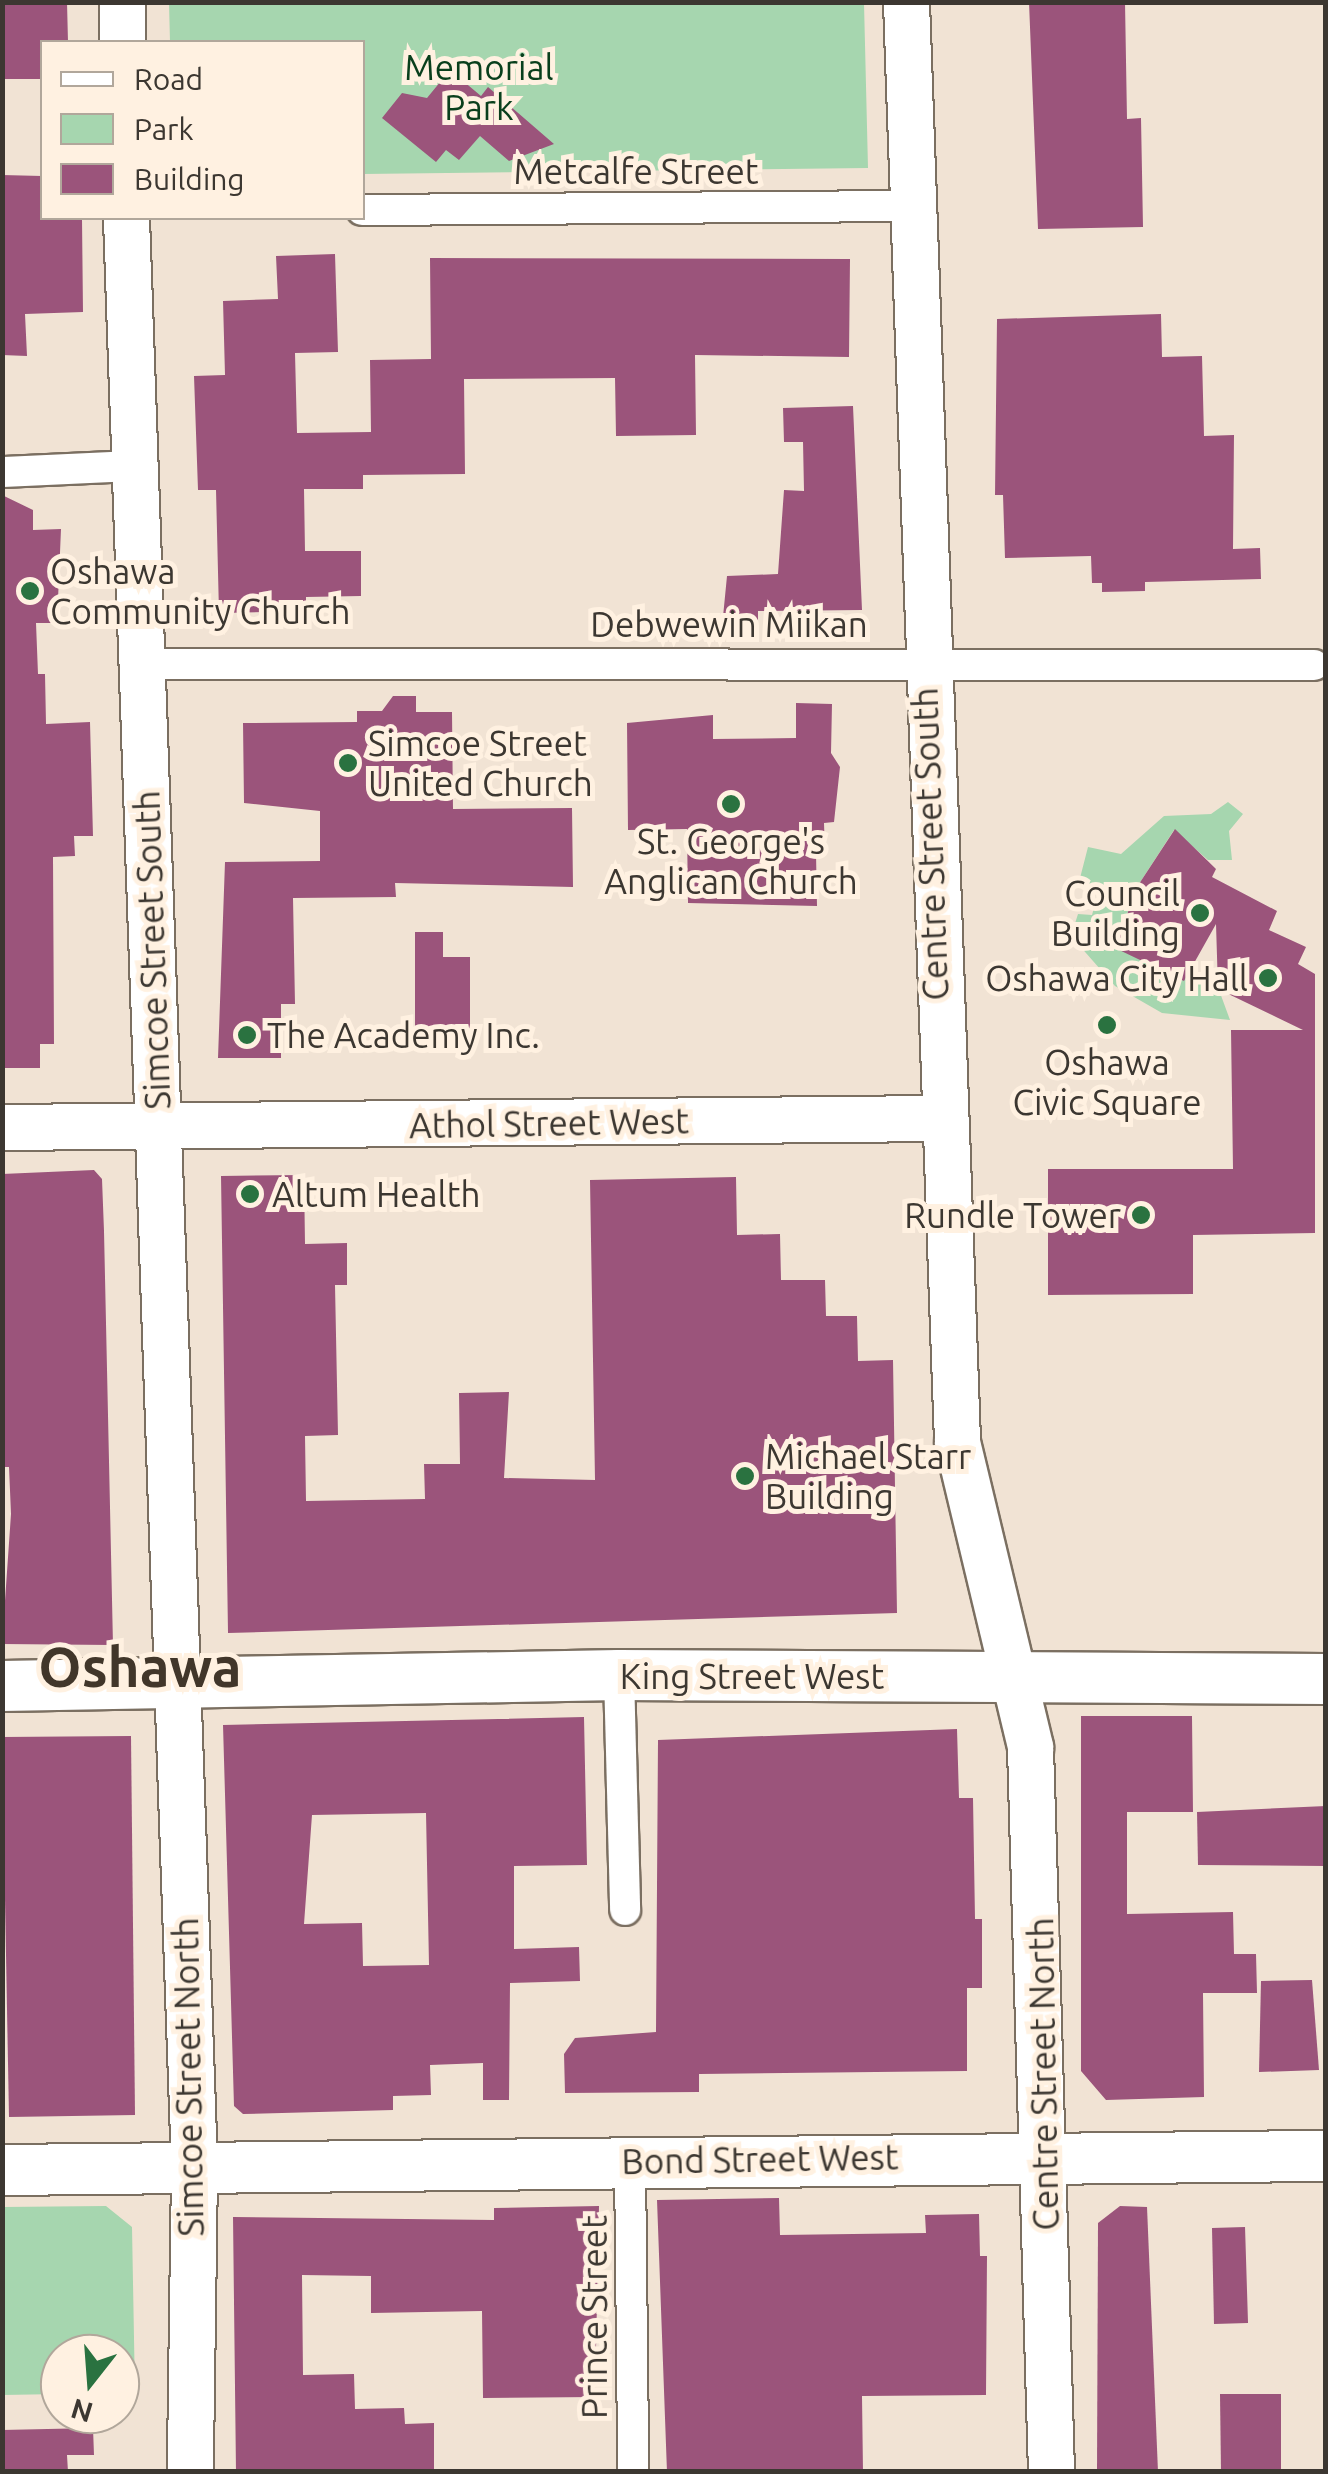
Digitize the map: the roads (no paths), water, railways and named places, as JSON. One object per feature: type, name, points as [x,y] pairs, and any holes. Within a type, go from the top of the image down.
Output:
[{"type":"main road","points":[[122,2],[122,40]]},
{"type":"main road","name":"Centre Street South","points":[[906,2],[940,1118],[957,1442],[1018,1678]]},
{"type":"main road","name":"Simcoe Street South","points":[[126,220],[178,1684]]},
{"type":"main road","name":"Athol Street West","points":[[2,1127],[940,1118]]},
{"type":"main road","name":"King Street West","points":[[2,1686],[619,1676],[1326,1679]]},
{"type":"main road","name":"Centre Street North","points":[[1018,1678],[1040,1870],[1051,2472]]},
{"type":"main road","name":"Simcoe Street North","points":[[178,1684],[194,2170],[190,2472]]},
{"type":"main road","name":"Bond Street West","points":[[2,2170],[1326,2156]]},
{"type":"street","name":"Metcalfe Street","points":[[365,210],[911,206]]},
{"type":"street","points":[[2,472],[134,466]]},
{"type":"street","name":"Debwewin Miikan","points":[[144,664],[924,662],[1314,666]]},
{"type":"street","points":[[619,1676],[625,1910]]},
{"type":"street","name":"Prince Street","points":[[630,2161],[633,2472]]},
{"type":"place","name":"Oshawa Community Church","points":[[30,591]]},
{"type":"place","name":"Simcoe Street United Church","points":[[348,763]]},
{"type":"place","name":"St. George's Anglican Church","points":[[731,804]]},
{"type":"place","name":"Council Building","points":[[1200,913]]},
{"type":"place","name":"Oshawa City Hall","points":[[1268,978]]},
{"type":"place","name":"Oshawa Civic Square","points":[[1107,1025]]},
{"type":"place","name":"The Academy Inc.","points":[[247,1035]]},
{"type":"place","name":"Altum Health","points":[[250,1194]]},
{"type":"place","name":"Rundle Tower","points":[[1141,1215]]},
{"type":"place","name":"Michael Starr Building","points":[[745,1476]]},
{"type":"district","name":"Oshawa","points":[[140,1667]]},
{"type":"park label","name":"Memorial Park","points":[[479,87]]}]
